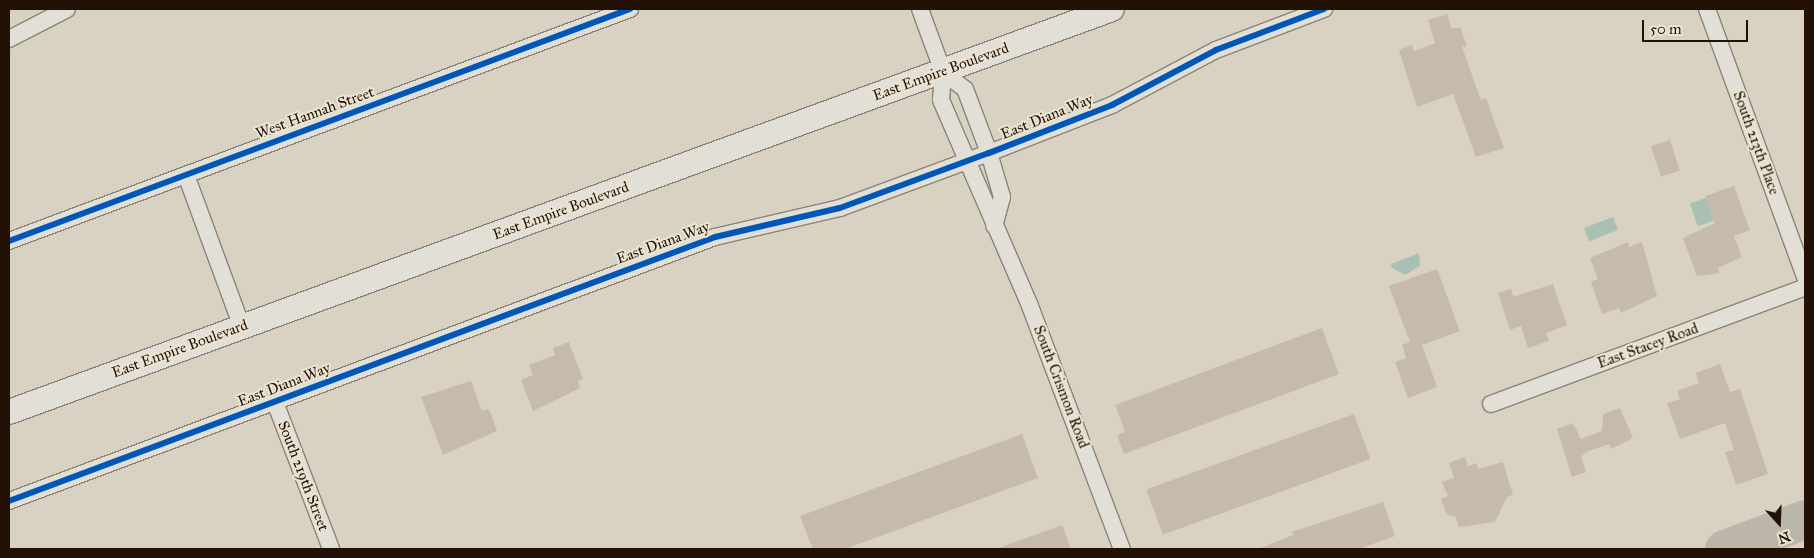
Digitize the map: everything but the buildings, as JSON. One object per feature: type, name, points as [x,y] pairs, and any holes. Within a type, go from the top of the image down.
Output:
[{"type":"street","points":[[9,39],[67,9]]},
{"type":"street","name":"West Hannah Street","points":[[9,241],[630,9]]},
{"type":"street","points":[[920,9],[943,72],[965,89],[989,153],[1002,197],[994,226]]},
{"type":"street","name":"East Empire Boulevard","points":[[9,412],[1112,9]]},
{"type":"street","name":"East Diana Way","points":[[9,501],[715,237],[840,208],[966,162],[1103,109],[1216,50],[1324,9]]},
{"type":"street","name":"South 213th Place","points":[[1707,9],[1805,277]]},
{"type":"street","name":"South Crismon Road","points":[[943,72],[941,100],[966,162],[1030,306],[1122,549]]},
{"type":"street","points":[[186,175],[242,327]]},
{"type":"street","name":"East Stacey Road","points":[[1491,404],[1805,287]]},
{"type":"street","name":"South 219th Street","points":[[275,402],[331,549]]},
{"type":"shaded area","points":[[1706,198],[1714,221],[1698,226],[1690,204]]},
{"type":"shaded area","points":[[1613,217],[1618,230],[1589,241],[1584,228]]},
{"type":"shaded area","points":[[1419,253],[1420,266],[1405,275],[1392,268],[1391,264]]},
{"type":"taxiway","points":[[1724,549],[1805,519]]},
{"type":"cycle path","points":[[9,241],[630,9]]},
{"type":"cycle path","points":[[9,501],[715,237],[840,208],[989,153],[1112,105],[1216,50],[1324,9]]}]
